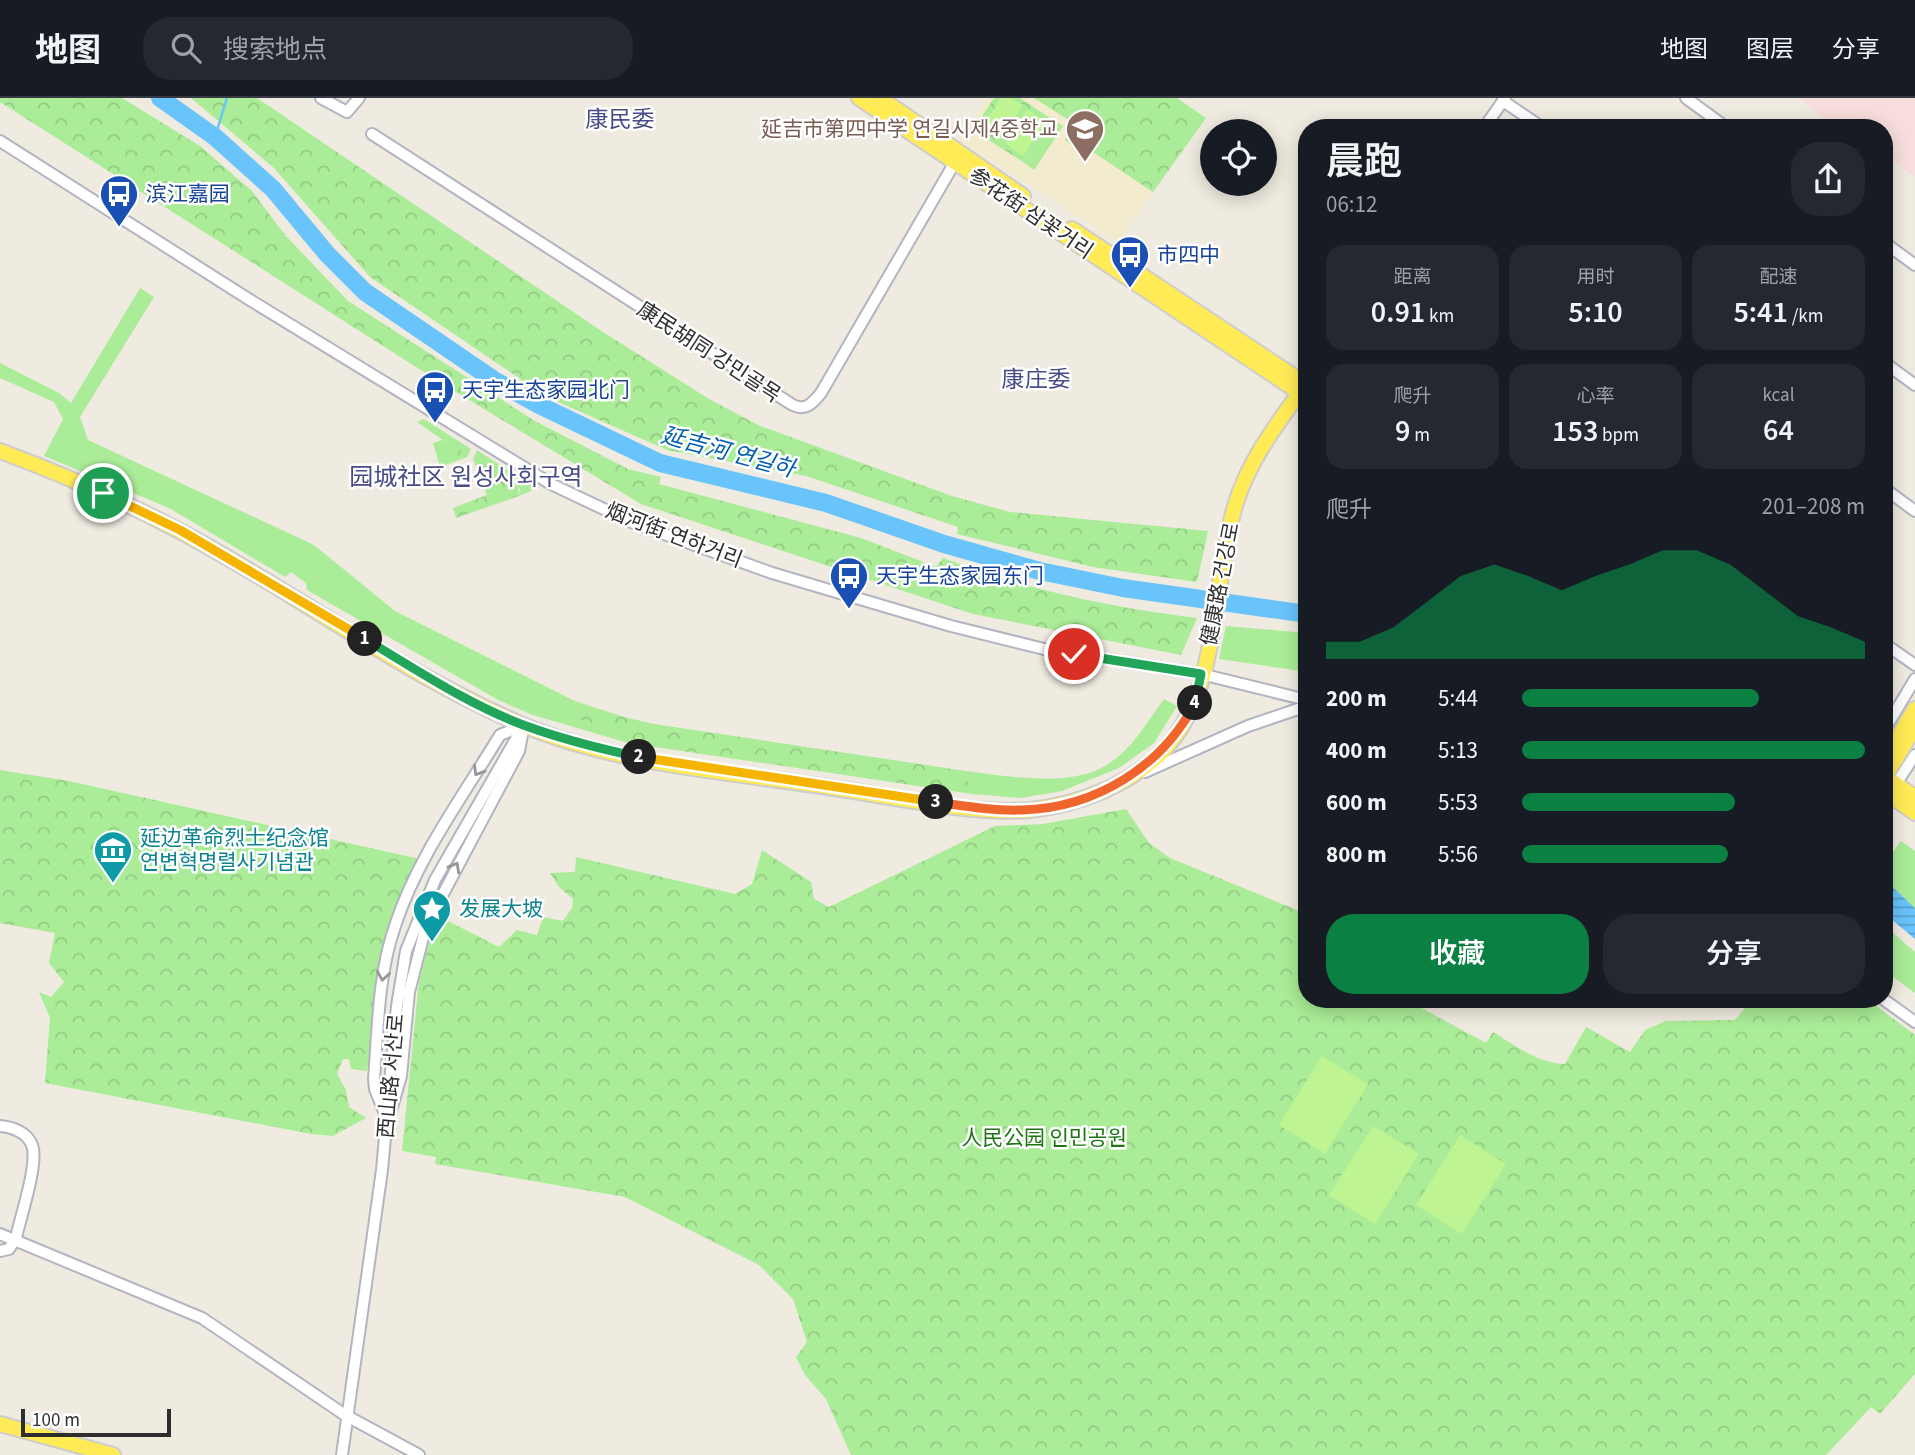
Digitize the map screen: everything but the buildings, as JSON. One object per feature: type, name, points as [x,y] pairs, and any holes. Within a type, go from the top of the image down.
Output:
[{"type":"main road","name":"参花街 삼꽃거리","points":[[859,98],[1298,384]]},
{"type":"main road","name":"参花街 삼꽃거리","points":[[880,98],[1298,384]]},
{"type":"main road","name":"健康路 건강로","points":[[0,451],[103,493],[180,530],[437,682],[524,725],[596,748],[649,759],[1000,810],[1048,808],[1099,792],[1129,778],[1158,755],[1179,731],[1196,702],[1208,651],[1228,533],[1242,485],[1258,452],[1298,400]]},
{"type":"main road","points":[[1893,745],[1915,709]]},
{"type":"main road","points":[[1893,771],[1915,727]]},
{"type":"main road","points":[[1893,786],[1915,797]]},
{"type":"main road","points":[[1893,789],[1915,813]]},
{"type":"main road","points":[[0,1424],[113,1455]]},
{"type":"street","points":[[321,98],[347,112],[359,98]]},
{"type":"street","points":[[1686,98],[1715,119]]},
{"type":"street","points":[[1491,119],[1504,100],[1530,119]]},
{"type":"street","name":"康民胡同 강민골목","points":[[372,134],[791,404],[802,408],[810,406],[821,393],[955,162]]},
{"type":"street","name":"烟河街 연하거리","points":[[0,141],[250,300],[551,484],[631,522],[785,577],[951,626],[1044,649],[1201,674],[1298,698]]},
{"type":"street","points":[[1893,249],[1915,265]]},
{"type":"street","points":[[1893,369],[1915,385]]},
{"type":"street","points":[[1893,495],[1915,511]]},
{"type":"street","points":[[1893,650],[1915,665]]},
{"type":"street","points":[[1893,716],[1915,679]]},
{"type":"street","points":[[1129,778],[1248,726],[1298,709]]},
{"type":"street","points":[[387,1119],[375,1089],[374,1079],[380,1002],[394,928],[415,878],[500,735],[524,725]]},
{"type":"street","name":"西山路 서산로","points":[[342,1455],[345,1415],[387,1119],[400,977],[414,926],[435,880],[524,725]]},
{"type":"street","points":[[1893,777],[1915,755]]},
{"type":"street","points":[[1893,1006],[1915,1022]]},
{"type":"street","points":[[0,1126],[22,1132],[32,1146],[33,1162],[16,1238],[9,1249],[0,1251]]},
{"type":"street","points":[[0,1234],[16,1238],[202,1318],[345,1415],[419,1455]]},
{"type":"shaded area","name":"延吉市第四中学 연길시제4중학교","points":[[988,98],[1177,98],[1206,118],[1200,119],[1200,126],[1118,242],[959,140]]},
{"type":"shaded area","points":[[1798,98],[1915,98],[1915,177],[1893,161],[1893,119],[1825,119]]},
{"type":"green space","points":[[0,98],[122,98],[200,146],[252,191],[285,235],[348,301],[535,421],[628,469],[661,477],[659,484],[861,538],[936,567],[943,558],[1068,596],[1197,618],[1181,655],[973,614],[641,504],[438,381],[0,102]]},
{"type":"green space","points":[[191,98],[257,98],[603,332],[709,399],[758,425],[952,496],[1010,512],[1208,531],[1197,582],[1093,567],[957,534],[958,527],[806,476],[667,450],[547,397],[370,277],[274,168]]},
{"type":"green space","points":[[994,98],[1020,98],[1053,120],[1026,164],[973,130]]},
{"type":"green space","points":[[1001,98],[1011,98],[1023,105],[1000,140],[982,128]]},
{"type":"green space","points":[[1034,98],[1177,98],[1206,118],[1200,119],[1200,126],[1153,192],[1078,142],[1075,147],[1065,140],[1075,124]]},
{"type":"green space","points":[[1027,109],[1046,121],[1023,156],[1005,143]]},
{"type":"green space","points":[[1053,120],[1063,126],[1034,170],[1026,164]]},
{"type":"green space","points":[[140,288],[154,297],[80,417],[88,440],[314,545],[395,611],[575,701],[578,718],[628,743],[533,715],[500,701],[307,590],[306,583],[291,572],[285,577],[169,508],[44,456],[63,419],[54,402],[0,378],[0,363],[59,393],[71,403]]},
{"type":"green space","points":[[424,419],[471,449],[467,457],[417,422]]},
{"type":"green space","points":[[442,440],[467,457],[440,467],[433,443]]},
{"type":"green space","points":[[477,450],[532,486],[531,491],[519,496],[520,489],[473,459]]},
{"type":"green space","points":[[473,459],[518,484],[519,496],[456,518],[453,508],[487,495]]},
{"type":"green space","points":[[1226,626],[1298,632],[1298,671],[1219,659]]},
{"type":"green space","points":[[1164,699],[1177,706],[1154,743],[1119,768],[1062,791],[1021,798],[972,794],[969,784],[959,770],[1032,778],[1071,777],[1088,773],[1122,754]]},
{"type":"green space","points":[[575,701],[654,724],[959,770],[970,784],[972,794],[628,743],[578,718]]},
{"type":"green space","points":[[0,770],[69,781],[420,859],[376,1004],[367,1071],[351,1069],[349,1059],[343,1059],[337,1074],[346,1090],[349,1107],[366,1118],[333,1136],[311,1134],[45,1083],[50,1018],[39,992],[51,997],[64,982],[49,963],[55,933],[0,923]]},
{"type":"green space","name":"人民公园 인민공원","points":[[1126,809],[1149,843],[1170,858],[1298,910],[1298,1008],[1422,1008],[1486,1043],[1493,1032],[1545,1061],[1565,1064],[1586,1027],[1630,1052],[1645,1030],[1666,1021],[1735,1020],[1745,1008],[1879,1008],[1915,1035],[1915,1374],[1880,1414],[1871,1407],[1826,1455],[851,1455],[826,1399],[805,1375],[796,1357],[807,1342],[793,1299],[759,1265],[625,1197],[435,1164],[436,1157],[402,1151],[419,981],[436,915],[499,947],[517,930],[537,935],[543,917],[563,921],[572,908],[573,899],[560,888],[550,873],[575,872],[576,857],[735,894],[752,884],[762,850],[811,882],[814,899],[829,907],[995,826],[1043,824]]},
{"type":"green space","points":[[1901,841],[1915,851],[1915,908],[1893,887],[1893,852]]},
{"type":"green space","points":[[1893,933],[1915,952],[1915,993],[1893,977]]},
{"type":"green space","points":[[1322,1056],[1368,1084],[1325,1154],[1279,1125]]},
{"type":"green space","points":[[1373,1126],[1419,1154],[1375,1224],[1329,1195]]},
{"type":"green space","points":[[1460,1135],[1506,1164],[1462,1234],[1416,1205]]},
{"type":"water","points":[[1893,887],[1915,908],[1915,939],[1893,921]]},
{"type":"waterway","name":"延吉河 연길하","points":[[160,98],[215,137],[273,189],[327,254],[365,292],[494,380],[539,405],[660,463],[826,503],[944,544],[1040,571],[1123,588],[1298,613]]},
{"type":"waterway","points":[[215,137],[227,98]]},
{"type":"place","name":"延吉市第四中学 연길시제4중학교","points":[[1085,163]]},
{"type":"place","name":"滨江嘉园","points":[[119,228]]},
{"type":"place","name":"市四中","points":[[1130,289]]},
{"type":"place","name":"天宇生态家园北门","points":[[435,424]]},
{"type":"place","name":"天宇生态家园东门","points":[[849,610]]},
{"type":"place","name":"延边革命烈士纪念馆 연변혁명렬사기념관","points":[[113,884]]},
{"type":"place","name":"发展大坡","points":[[432,943]]},
{"type":"district","name":"康民委","points":[[620,119]]},
{"type":"district","name":"康庄委","points":[[1036,379]]},
{"type":"district","name":"园城社区 원성사회구역","points":[[466,477]]},
{"type":"route","points":[[103,493],[180,530],[437,682],[524,725],[596,748],[649,759],[880,795],[1000,810],[1048,808],[1099,792],[1129,778],[1158,755],[1179,731],[1196,702],[1201,674],[1074,654]]}]
